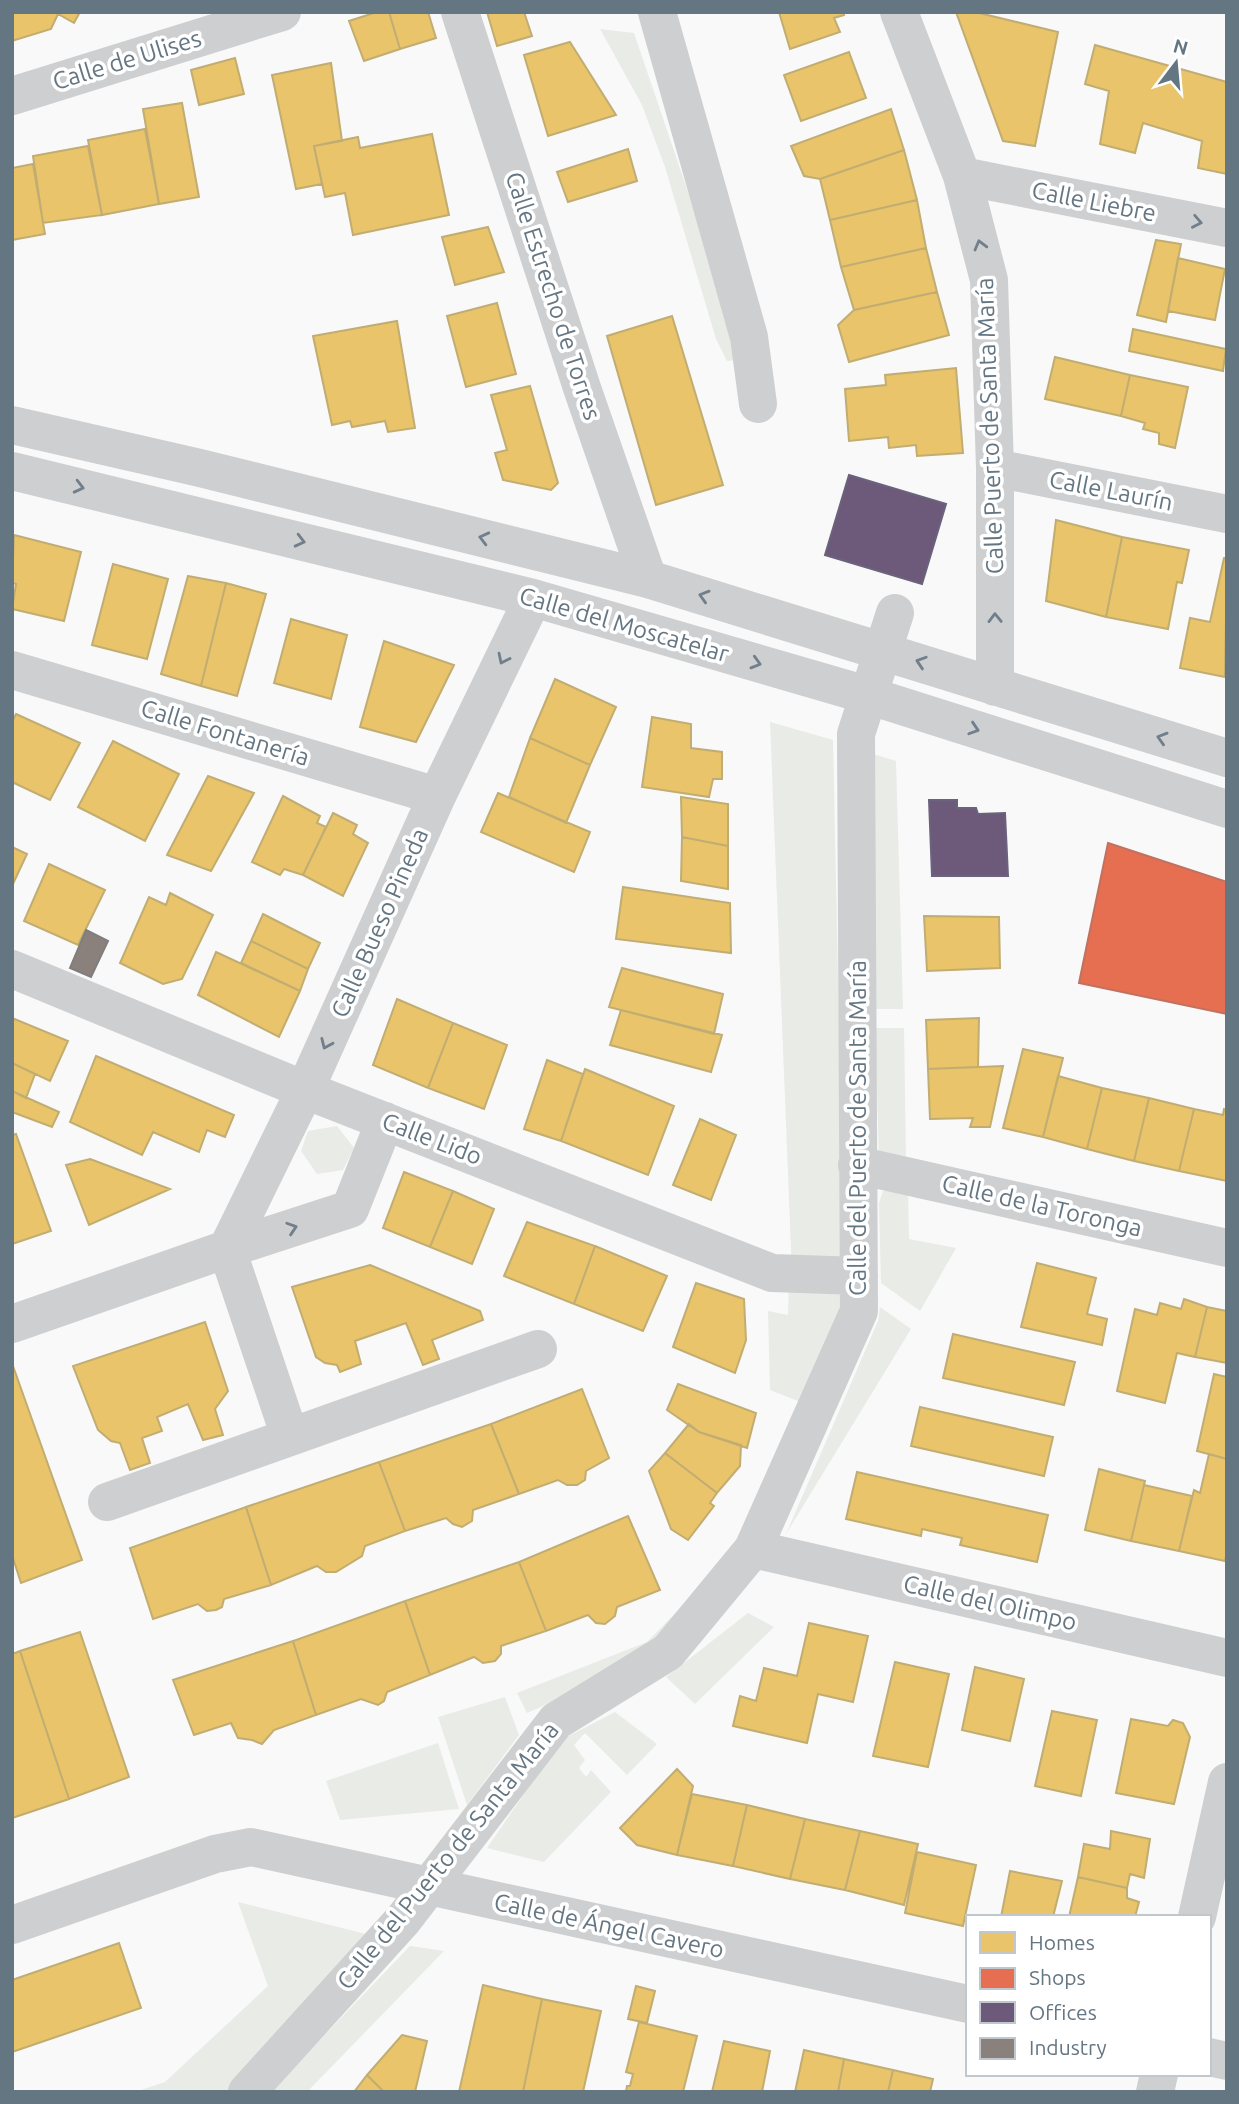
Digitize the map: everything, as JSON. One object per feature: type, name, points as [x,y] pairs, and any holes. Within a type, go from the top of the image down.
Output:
[{"type":"street","name":"Calle de Ulises","points":[[12,96],[282,12]]},
{"type":"street","name":"Calle Estrecho de Torres","points":[[460,12],[582,388],[648,579]]},
{"type":"street","points":[[657,12],[749,337],[758,404]]},
{"type":"street","name":"Calle Puerto de Santa María","points":[[899,12],[962,176],[989,280],[995,468],[995,687]]},
{"type":"street","name":"Calle Liebre","points":[[962,176],[1227,228]]},
{"type":"street","name":"Calle del Moscatelar","points":[[12,425],[200,467],[648,579],[1227,758]]},
{"type":"street","name":"Calle Laurín","points":[[995,468],[1227,514]]},
{"type":"street","name":"Calle del Moscatelar","points":[[12,471],[533,598],[867,695],[1227,808]]},
{"type":"street","name":"Calle Bueso Pineda","points":[[227,1249],[305,1090],[437,796],[533,598]]},
{"type":"street","name":"Calle del Puerto de Santa María","points":[[247,2092],[397,1926],[556,1721],[668,1652],[753,1549],[859,1311],[856,734],[895,614]]},
{"type":"street","name":"Calle Fontanería","points":[[12,670],[437,796]]},
{"type":"street","name":"Calle Lido","points":[[12,969],[305,1090],[772,1273],[859,1276]]},
{"type":"street","points":[[12,1324],[350,1209],[385,1121]]},
{"type":"street","name":"Calle de la Toronga","points":[[857,1165],[1227,1248]]},
{"type":"street","points":[[227,1249],[290,1437]]},
{"type":"street","points":[[107,1502],[538,1349]]},
{"type":"street","name":"Calle del Olimpo","points":[[753,1549],[1227,1658]]},
{"type":"street","points":[[1197,1915],[1227,1782]]},
{"type":"street","name":"Calle de Ángel Cavero","points":[[12,1925],[215,1854],[251,1847],[966,2004]]},
{"type":"shaded area","points":[[600,29],[634,33],[726,304],[736,360],[727,361],[716,339],[665,167],[642,105]]},
{"type":"shaded area","points":[[770,722],[833,740],[839,1021],[849,1277],[792,1274]]},
{"type":"shaded area","points":[[870,753],[896,761],[903,1009],[876,1009]]},
{"type":"shaded area","points":[[875,1028],[904,1028],[906,1163],[879,1155]]},
{"type":"shaded area","points":[[337,1126],[354,1148],[343,1170],[317,1174],[301,1151],[308,1131]]},
{"type":"shaded area","points":[[908,1189],[909,1239],[956,1248],[920,1311],[881,1283],[879,1203],[883,1191]]},
{"type":"shaded area","points":[[789,1281],[850,1281],[808,1405],[770,1390],[768,1311],[788,1315]]},
{"type":"shaded area","points":[[880,1307],[911,1329],[786,1534],[878,1321]]},
{"type":"shaded area","points":[[687,1601],[699,1604],[609,1677],[527,1713],[517,1693],[647,1642]]},
{"type":"shaded area","points":[[748,1613],[774,1627],[695,1704],[666,1677]]},
{"type":"shaded area","points":[[505,1697],[519,1735],[467,1805],[438,1717]]},
{"type":"shaded area","points":[[615,1712],[657,1744],[627,1775],[585,1733],[574,1745],[585,1760],[579,1768],[586,1777],[591,1770],[611,1792],[544,1862],[487,1848],[561,1740]]},
{"type":"shaded area","points":[[438,1743],[459,1809],[340,1820],[326,1781]]},
{"type":"shaded area","points":[[238,1902],[374,1936],[234,2092],[135,2092],[165,2082],[268,1986]]},
{"type":"shaded area","points":[[410,1946],[444,1951],[307,2092],[270,2092]]},
{"type":"building: Homes","points":[[12,12],[80,12],[74,23],[58,14],[51,29],[12,41]]},
{"type":"building: Homes","points":[[377,12],[389,12],[400,49],[364,61],[349,21]]},
{"type":"building: Homes","points":[[389,12],[428,12],[436,38],[400,49]]},
{"type":"building: Homes","points":[[487,12],[524,12],[532,36],[497,46]]},
{"type":"building: Homes","points":[[779,12],[843,12],[844,15],[834,18],[840,32],[790,49]]},
{"type":"building: Homes","points":[[956,12],[975,12],[1058,32],[1035,146],[1003,141]]},
{"type":"building: Homes","points":[[570,42],[616,115],[548,136],[524,55]]},
{"type":"building: Homes","points":[[1095,45],[1227,82],[1227,174],[1198,168],[1202,141],[1143,123],[1135,153],[1100,144],[1109,91],[1085,84]]},
{"type":"building: Homes","points":[[849,52],[866,98],[801,121],[784,75]]},
{"type":"building: Homes","points":[[235,58],[244,94],[199,105],[191,70]]},
{"type":"building: Homes","points":[[331,63],[342,141],[314,146],[322,184],[296,189],[272,75]]},
{"type":"building: Homes","points":[[182,103],[199,197],[159,204],[143,109]]},
{"type":"building: Homes","points":[[891,109],[904,150],[820,179],[804,176],[791,146]]},
{"type":"building: Homes","points":[[145,129],[159,204],[102,215],[88,140]]},
{"type":"building: Homes","points":[[432,134],[449,215],[353,235],[345,193],[325,197],[314,146],[358,137],[360,148]]},
{"type":"building: Homes","points":[[88,146],[102,215],[43,223],[33,156]]},
{"type":"building: Homes","points":[[628,149],[637,181],[568,202],[557,172]]},
{"type":"building: Homes","points":[[904,150],[917,200],[830,220],[820,179]]},
{"type":"building: Homes","points":[[33,164],[45,234],[12,240],[12,168]]},
{"type":"building: Homes","points":[[917,200],[926,248],[841,267],[830,220]]},
{"type":"building: Homes","points":[[488,227],[504,272],[455,285],[442,237]]},
{"type":"building: Homes","points":[[1156,240],[1181,244],[1166,322],[1137,315]]},
{"type":"building: Homes","points":[[926,248],[937,292],[854,310],[841,267]]},
{"type":"building: Homes","points":[[1178,258],[1225,269],[1215,320],[1168,311]]},
{"type":"building: Homes","points":[[937,292],[949,335],[849,362],[838,325],[854,310]]},
{"type":"building: Homes","points":[[497,303],[516,374],[466,387],[447,316]]},
{"type":"building: Homes","points":[[672,316],[723,485],[656,505],[607,336]]},
{"type":"building: Homes","points":[[397,321],[415,428],[388,432],[385,421],[352,427],[350,421],[332,425],[313,336]]},
{"type":"building: Homes","points":[[1133,329],[1226,349],[1223,371],[1129,351]]},
{"type":"building: Homes","points":[[1055,357],[1130,375],[1121,416],[1045,399]]},
{"type":"building: Homes","points":[[956,368],[963,453],[917,456],[916,445],[889,448],[888,437],[849,441],[845,389],[886,385],[885,375]]},
{"type":"building: Homes","points":[[1130,375],[1188,387],[1175,448],[1159,444],[1159,433],[1143,429],[1145,423],[1121,416]]},
{"type":"building: Homes","points":[[530,386],[558,483],[551,490],[503,480],[495,453],[507,450],[491,395]]},
{"type":"building: Homes","points":[[1056,520],[1122,537],[1106,617],[1046,601]]},
{"type":"building: Homes","points":[[14,535],[81,552],[64,621],[12,609],[16,584],[12,583]]},
{"type":"building: Homes","points":[[1122,537],[1189,550],[1182,583],[1177,582],[1168,629],[1106,617]]},
{"type":"building: Homes","points":[[1224,558],[1227,558],[1225,677],[1180,668],[1190,618],[1210,622]]},
{"type":"building: Homes","points":[[113,564],[168,579],[147,659],[92,645]]},
{"type":"building: Homes","points":[[188,576],[226,583],[201,686],[161,674]]},
{"type":"building: Homes","points":[[226,583],[266,594],[237,696],[201,686]]},
{"type":"building: Homes","points":[[291,619],[347,635],[331,699],[274,683]]},
{"type":"building: Homes","points":[[384,641],[454,665],[416,742],[360,727]]},
{"type":"building: Homes","points":[[555,679],[616,707],[590,765],[530,738]]},
{"type":"building: Homes","points":[[16,714],[80,743],[50,800],[12,782],[12,722]]},
{"type":"building: Homes","points":[[652,717],[691,724],[691,748],[722,752],[722,779],[713,779],[709,797],[642,787]]},
{"type":"building: Homes","points":[[530,738],[590,765],[566,823],[509,797]]},
{"type":"building: Homes","points":[[113,741],[179,774],[145,841],[78,807]]},
{"type":"building: Homes","points":[[208,776],[254,793],[211,871],[167,855]]},
{"type":"building: Homes","points":[[498,793],[590,832],[574,872],[481,832]]},
{"type":"building: Homes","points":[[283,796],[320,816],[317,823],[326,827],[303,875],[284,869],[280,875],[252,862]]},
{"type":"building: Homes","points":[[681,797],[728,804],[728,846],[682,837]]},
{"type":"building: Homes","points":[[333,813],[357,825],[353,834],[368,843],[343,896],[303,875]]},
{"type":"building: Homes","points":[[682,837],[728,846],[728,889],[681,881]]},
{"type":"building: Homes","points":[[12,847],[27,854],[12,886]]},
{"type":"building: Homes","points":[[49,864],[105,890],[78,945],[24,921]]},
{"type":"building: Homes","points":[[623,887],[730,903],[731,953],[616,939]]},
{"type":"building: Homes","points":[[170,893],[213,915],[182,979],[163,984],[120,963],[149,897],[166,905]]},
{"type":"building: Homes","points":[[263,914],[320,943],[308,969],[251,941]]},
{"type":"building: Homes","points":[[924,916],[999,917],[1000,968],[927,971]]},
{"type":"building: Homes","points":[[251,941],[308,969],[300,991],[241,963]]},
{"type":"building: Homes","points":[[216,952],[300,991],[279,1037],[198,995]]},
{"type":"building: Homes","points":[[622,968],[723,994],[714,1034],[609,1007]]},
{"type":"building: Homes","points":[[397,999],[453,1023],[428,1088],[373,1065]]},
{"type":"building: Homes","points":[[621,1010],[722,1035],[711,1072],[610,1045]]},
{"type":"building: Homes","points":[[12,1018],[68,1041],[50,1081],[12,1063]]},
{"type":"building: Homes","points":[[979,1018],[978,1067],[928,1069],[926,1020]]},
{"type":"building: Homes","points":[[453,1023],[507,1045],[484,1109],[428,1088]]},
{"type":"building: Homes","points":[[1023,1049],[1063,1058],[1043,1137],[1003,1128]]},
{"type":"building: Homes","points":[[96,1056],[234,1115],[225,1137],[207,1130],[199,1152],[153,1132],[142,1155],[70,1122]]},
{"type":"building: Homes","points":[[547,1060],[583,1074],[561,1141],[524,1129]]},
{"type":"building: Homes","points":[[12,1063],[35,1074],[26,1098],[12,1091]]},
{"type":"building: Homes","points":[[1003,1066],[990,1127],[970,1127],[973,1118],[930,1119],[928,1069]]},
{"type":"building: Homes","points":[[585,1069],[674,1106],[648,1175],[561,1141]]},
{"type":"building: Homes","points":[[1058,1076],[1102,1088],[1087,1149],[1043,1137]]},
{"type":"building: Homes","points":[[1102,1088],[1149,1098],[1134,1161],[1087,1149]]},
{"type":"building: Homes","points":[[12,1091],[59,1112],[52,1127],[12,1112]]},
{"type":"building: Homes","points":[[1149,1098],[1194,1109],[1179,1171],[1134,1161]]},
{"type":"building: Homes","points":[[1194,1109],[1223,1115],[1224,1109],[1227,1110],[1227,1181],[1179,1171]]},
{"type":"building: Homes","points":[[700,1119],[736,1135],[711,1200],[673,1185]]},
{"type":"building: Homes","points":[[16,1134],[51,1231],[12,1244],[12,1135]]},
{"type":"building: Homes","points":[[90,1159],[170,1189],[89,1225],[66,1165]]},
{"type":"building: Homes","points":[[404,1172],[453,1191],[430,1247],[383,1228]]},
{"type":"building: Homes","points":[[453,1191],[494,1209],[472,1264],[430,1247]]},
{"type":"building: Homes","points":[[527,1222],[595,1246],[574,1304],[504,1276]]},
{"type":"building: Homes","points":[[595,1246],[667,1276],[643,1331],[574,1304]]},
{"type":"building: Homes","points":[[1037,1263],[1096,1278],[1087,1314],[1107,1319],[1102,1345],[1021,1327]]},
{"type":"building: Homes","points":[[370,1265],[480,1311],[483,1320],[432,1340],[439,1359],[423,1365],[406,1323],[355,1341],[361,1364],[340,1372],[337,1365],[325,1363],[316,1357],[292,1287]]},
{"type":"building: Homes","points":[[696,1283],[744,1299],[746,1340],[735,1373],[673,1347]]},
{"type":"building: Homes","points":[[1184,1299],[1207,1307],[1195,1357],[1177,1353],[1165,1403],[1117,1391],[1135,1309],[1157,1315],[1160,1303],[1181,1309]]},
{"type":"building: Homes","points":[[1207,1307],[1227,1311],[1227,1363],[1195,1357]]},
{"type":"building: Homes","points":[[205,1322],[228,1391],[215,1409],[223,1435],[203,1440],[188,1404],[157,1417],[162,1431],[142,1438],[150,1463],[130,1470],[120,1443],[111,1441],[98,1430],[73,1366]]},
{"type":"building: Homes","points":[[953,1334],[1075,1362],[1064,1405],[943,1378]]},
{"type":"building: Homes","points":[[13,1366],[82,1560],[21,1583],[12,1555]]},
{"type":"building: Homes","points":[[1214,1374],[1227,1377],[1227,1459],[1197,1451]]},
{"type":"building: Homes","points":[[678,1384],[756,1413],[747,1448],[699,1432],[667,1410]]},
{"type":"building: Homes","points":[[582,1389],[609,1458],[586,1471],[585,1480],[577,1485],[567,1485],[558,1480],[519,1494],[491,1424]]},
{"type":"building: Homes","points":[[920,1407],[1053,1437],[1044,1476],[911,1446]]},
{"type":"building: Homes","points":[[491,1424],[519,1494],[473,1510],[472,1521],[462,1527],[446,1518],[405,1531],[379,1462]]},
{"type":"building: Homes","points":[[689,1424],[699,1432],[741,1445],[740,1466],[717,1493],[665,1453]]},
{"type":"building: Homes","points":[[665,1453],[717,1493],[710,1503],[714,1506],[688,1540],[671,1529],[649,1471]]},
{"type":"building: Homes","points":[[1209,1454],[1227,1459],[1225,1561],[1179,1551],[1194,1490],[1200,1493]]},
{"type":"building: Homes","points":[[379,1462],[405,1531],[365,1546],[362,1556],[336,1572],[326,1572],[317,1566],[271,1585],[246,1507]]},
{"type":"building: Homes","points":[[1099,1469],[1145,1481],[1131,1541],[1085,1530]]},
{"type":"building: Homes","points":[[857,1472],[1048,1515],[1037,1562],[960,1545],[962,1538],[922,1529],[921,1536],[846,1519]]},
{"type":"building: Homes","points":[[1144,1485],[1192,1496],[1179,1551],[1131,1541]]},
{"type":"building: Homes","points":[[246,1507],[271,1585],[224,1599],[222,1607],[216,1610],[207,1611],[198,1604],[153,1619],[130,1548]]},
{"type":"building: Homes","points":[[628,1516],[660,1590],[617,1607],[615,1616],[605,1624],[596,1623],[588,1615],[546,1631],[519,1562]]},
{"type":"building: Homes","points":[[519,1562],[546,1631],[501,1646],[501,1654],[495,1661],[483,1663],[474,1657],[430,1675],[405,1601]]},
{"type":"building: Homes","points":[[405,1601],[430,1675],[387,1692],[384,1701],[378,1705],[361,1699],[316,1715],[293,1641]]},
{"type":"building: Homes","points":[[809,1623],[868,1636],[853,1702],[818,1694],[807,1743],[733,1726],[740,1696],[756,1701],[764,1668],[797,1676]]},
{"type":"building: Homes","points":[[80,1632],[129,1777],[69,1799],[20,1651]]},
{"type":"building: Homes","points":[[293,1641],[316,1715],[274,1730],[262,1744],[238,1738],[231,1723],[194,1735],[173,1680]]},
{"type":"building: Homes","points":[[20,1651],[69,1799],[12,1818],[12,1654]]},
{"type":"building: Homes","points":[[895,1662],[949,1674],[928,1767],[873,1756]]},
{"type":"building: Homes","points":[[975,1667],[1024,1679],[1010,1741],[962,1730]]},
{"type":"building: Homes","points":[[1052,1711],[1097,1720],[1081,1796],[1035,1786]]},
{"type":"building: Homes","points":[[1131,1719],[1168,1726],[1173,1720],[1183,1723],[1190,1737],[1174,1804],[1116,1793]]},
{"type":"building: Homes","points":[[677,1769],[693,1786],[677,1855],[637,1845],[620,1828]]},
{"type":"building: Homes","points":[[692,1794],[747,1805],[733,1866],[677,1855]]},
{"type":"building: Homes","points":[[747,1805],[805,1819],[790,1879],[733,1866]]},
{"type":"building: Homes","points":[[805,1819],[860,1831],[845,1890],[790,1879]]},
{"type":"building: Homes","points":[[860,1831],[918,1844],[904,1905],[845,1890]]},
{"type":"building: Homes","points":[[1111,1831],[1150,1839],[1144,1878],[1130,1874],[1127,1888],[1078,1877],[1084,1844],[1110,1849]]},
{"type":"building: Homes","points":[[917,1852],[976,1865],[963,1926],[905,1913]]},
{"type":"building: Homes","points":[[1010,1871],[1062,1881],[1054,1915],[1001,1915]]},
{"type":"building: Homes","points":[[1078,1877],[1127,1888],[1127,1898],[1139,1902],[1136,1915],[1069,1915]]},
{"type":"building: Homes","points":[[119,1943],[141,2008],[12,2052],[12,1980]]},
{"type":"building: Homes","points":[[483,1985],[542,1999],[523,2092],[459,2092]]},
{"type":"building: Homes","points":[[636,1986],[655,1991],[647,2023],[628,2019]]},
{"type":"building: Homes","points":[[542,1999],[601,2011],[583,2092],[523,2092]]},
{"type":"building: Homes","points":[[639,2022],[697,2036],[683,2092],[626,2092],[633,2074],[626,2072]]},
{"type":"building: Homes","points":[[402,2035],[427,2041],[415,2092],[384,2092],[367,2075]]},
{"type":"building: Homes","points":[[724,2041],[770,2051],[762,2092],[712,2092]]},
{"type":"building: Homes","points":[[804,2050],[844,2059],[838,2092],[795,2092]]},
{"type":"building: Homes","points":[[844,2059],[893,2070],[888,2092],[838,2092]]},
{"type":"building: Homes","points":[[893,2070],[933,2079],[930,2092],[888,2092]]},
{"type":"building: Homes","points":[[367,2075],[384,2092],[354,2092]]},
{"type":"building: Shops","points":[[1108,843],[1227,882],[1227,1014],[1079,983]]},
{"type":"building: Offices","points":[[849,475],[946,504],[922,584],[825,555]]},
{"type":"building: Offices","points":[[929,800],[957,800],[957,808],[976,808],[978,814],[1005,813],[1008,876],[932,876]]},
{"type":"building: Industry","points":[[86,930],[108,941],[91,977],[70,968]]}]
